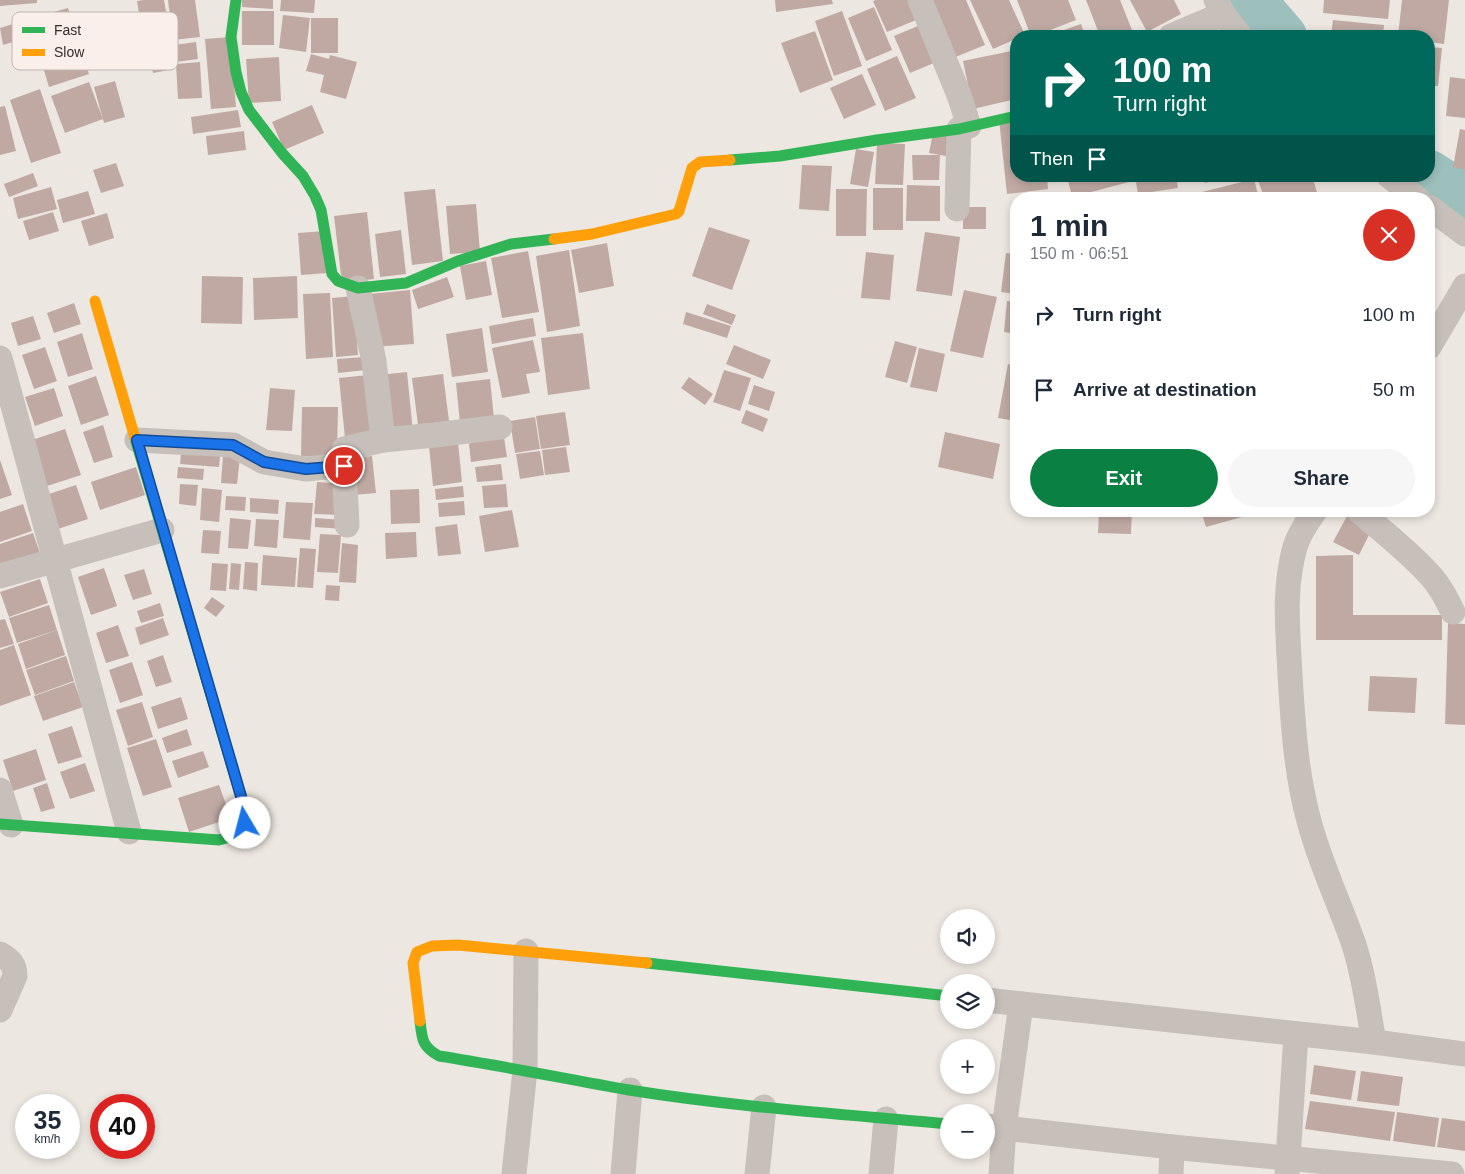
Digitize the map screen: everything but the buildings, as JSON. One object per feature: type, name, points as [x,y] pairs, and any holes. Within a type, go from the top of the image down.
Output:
[{"type":"street","points":[[236,0],[231,37],[241,92],[249,110],[282,153],[303,176],[315,196],[321,210],[332,274],[338,281],[358,288],[406,283],[458,260],[511,244],[592,234],[668,217],[679,212],[692,168],[700,162],[780,156],[964,127],[1010,117]]},
{"type":"street","points":[[920,0],[958,95],[964,127],[957,209]]},
{"type":"street","points":[[1181,30],[1219,7],[1236,30]]},
{"type":"street","points":[[1396,182],[1409,192]]},
{"type":"street","points":[[1435,212],[1465,234]]},
{"type":"street","points":[[1435,337],[1465,286]]},
{"type":"street","points":[[358,288],[374,361],[383,440]]},
{"type":"street","points":[[0,790],[5,824],[219,840],[241,834],[245,823],[245,810],[95,301]]},
{"type":"street","points":[[0,358],[129,832]]},
{"type":"street","points":[[347,525],[344,449],[383,440],[500,427]]},
{"type":"street","points":[[137,440],[233,445],[264,462],[306,469],[344,466]]},
{"type":"street","points":[[1311,517],[1295,545],[1289,574],[1286,614],[1297,758],[1309,820],[1323,868],[1354,944],[1366,992],[1374,1042]]},
{"type":"street","points":[[1366,517],[1395,541],[1429,574],[1442,590],[1453,612]]},
{"type":"street","points":[[0,576],[162,530]]},
{"type":"street","points":[[940,995],[458,945],[432,945],[417,952],[413,963],[422,1040],[429,1051],[439,1056],[630,1090],[764,1107],[940,1123]]},
{"type":"street","points":[[514,1174],[525,1070],[526,951]]},
{"type":"street","points":[[0,954],[10,960],[15,970],[15,976],[0,1010]]},
{"type":"street","points":[[995,1001],[1374,1042],[1465,1054]]},
{"type":"street","points":[[1001,1174],[995,1127],[1022,1004]]},
{"type":"street","points":[[1288,1166],[1296,1034]]},
{"type":"street","points":[[623,1174],[630,1090]]},
{"type":"street","points":[[757,1174],[764,1107]]},
{"type":"street","points":[[881,1174],[886,1119]]},
{"type":"street","points":[[995,1127],[1172,1147],[1288,1166],[1452,1174]]},
{"type":"street","points":[[1171,1174],[1172,1147]]},
{"type":"waterway","points":[[1253,0],[1279,30]]},
{"type":"waterway","points":[[1435,177],[1465,196]]},
{"type":"traffic: fast","points":[[236,0],[231,37],[241,92],[249,110],[282,153],[303,176],[315,196],[321,210],[332,274],[338,281],[358,288],[406,283],[458,261],[511,244],[554,239]]},
{"type":"traffic: fast","points":[[730,160],[780,156],[959,129],[1010,117]]},
{"type":"traffic: fast","points":[[0,824],[219,840],[241,834],[245,823],[245,810],[135,438]]},
{"type":"traffic: fast","points":[[647,963],[940,995]]},
{"type":"traffic: fast","points":[[420,1021],[421,1033],[426,1046],[439,1056],[669,1096],[789,1110],[940,1123]]},
{"type":"traffic: slow","points":[[554,239],[592,234],[676,214],[679,211],[692,168],[700,162],[730,160]]},
{"type":"traffic: slow","points":[[95,301],[135,438]]},
{"type":"traffic: slow","points":[[420,1021],[413,963],[417,952],[432,946],[458,945],[647,963]]},
{"type":"route","points":[[245,823],[245,810],[137,440],[233,445],[264,462],[306,469],[344,466]]}]
